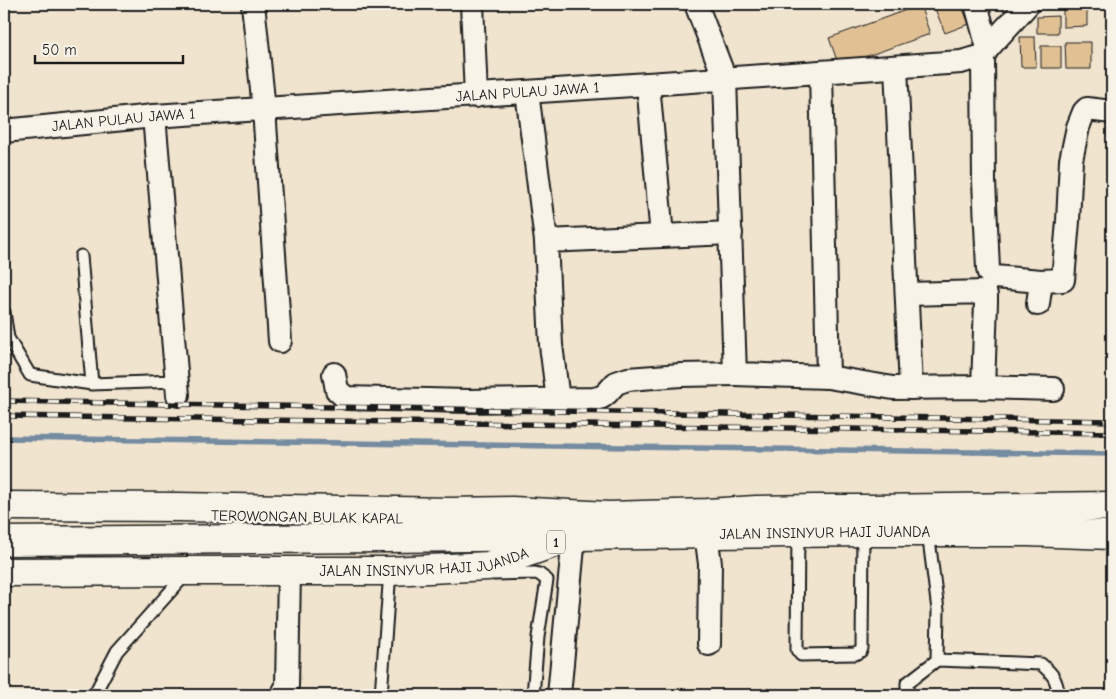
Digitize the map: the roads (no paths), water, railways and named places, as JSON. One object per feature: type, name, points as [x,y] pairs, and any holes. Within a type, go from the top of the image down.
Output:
[{"type":"highway","name":"JALAN INSINYUR HAJI JUANDA","points":[[4,506],[432,512],[512,511],[609,516],[814,508],[1112,506]]},
{"type":"highway","name":"TEROWONGAN BULAK KAPAL","points":[[4,513],[387,519],[609,516]]},
{"type":"highway","name":"JALAN INSINYUR HAJI JUANDA","points":[[4,572],[188,571],[390,574],[488,566],[574,536],[798,532],[1027,532],[1112,535]]},
{"type":"highway","name":"TEROWONGAN BULAK KAPAL","points":[[4,541],[574,536]]},
{"type":"street","points":[[253,4],[264,110],[280,342]]},
{"type":"street","points":[[472,4],[476,96]]},
{"type":"street","points":[[696,4],[725,79],[734,374]]},
{"type":"street","points":[[976,4],[986,52],[984,181],[988,269],[989,273],[994,277],[1041,281],[1063,280],[1071,160],[1078,127],[1084,112],[1088,109],[1112,112]]},
{"type":"street","points":[[986,52],[1028,4]]},
{"type":"street","name":"JALAN PULAU JAWA 1","points":[[4,131],[154,116],[476,96],[961,62],[986,52]]},
{"type":"street","points":[[896,66],[910,388]]},
{"type":"street","points":[[821,72],[828,377]]},
{"type":"street","points":[[648,84],[662,236]]},
{"type":"street","points":[[527,92],[546,241],[551,345],[558,400]]},
{"type":"street","points":[[154,116],[177,388]]},
{"type":"street","points":[[546,241],[731,233]]},
{"type":"street","points":[[1038,304],[1041,281]]},
{"type":"street","points":[[907,294],[984,292],[986,302],[983,387]]},
{"type":"street","points":[[334,374],[337,390],[346,398],[468,401],[594,399],[602,397],[616,383],[628,379],[680,375],[734,374],[828,377],[884,387],[910,388],[983,387],[1052,389]]},
{"type":"street","points":[[706,533],[710,564],[709,644]]},
{"type":"street","points":[[559,695],[574,536]]},
{"type":"street","points":[[282,695],[287,686],[289,572]]},
{"type":"lane","points":[[81,256],[92,384]]},
{"type":"lane","points":[[4,312],[8,338],[30,375],[92,384],[177,388]]},
{"type":"lane","points":[[798,532],[797,650],[801,655],[855,654],[861,651],[863,532]]},
{"type":"lane","points":[[928,532],[938,610],[937,660]]},
{"type":"lane","points":[[94,695],[117,651],[188,571]]},
{"type":"lane","points":[[381,695],[390,574],[535,573],[547,580],[538,636],[533,695]]},
{"type":"lane","points":[[907,695],[907,683],[937,660],[1041,664],[1051,673],[1056,683],[1058,695]]},
{"type":"waterway","points":[[4,438],[1112,454]]},
{"type":"railway","points":[[4,401],[1112,421]]},
{"type":"railway","points":[[4,416],[1112,433]]}]
